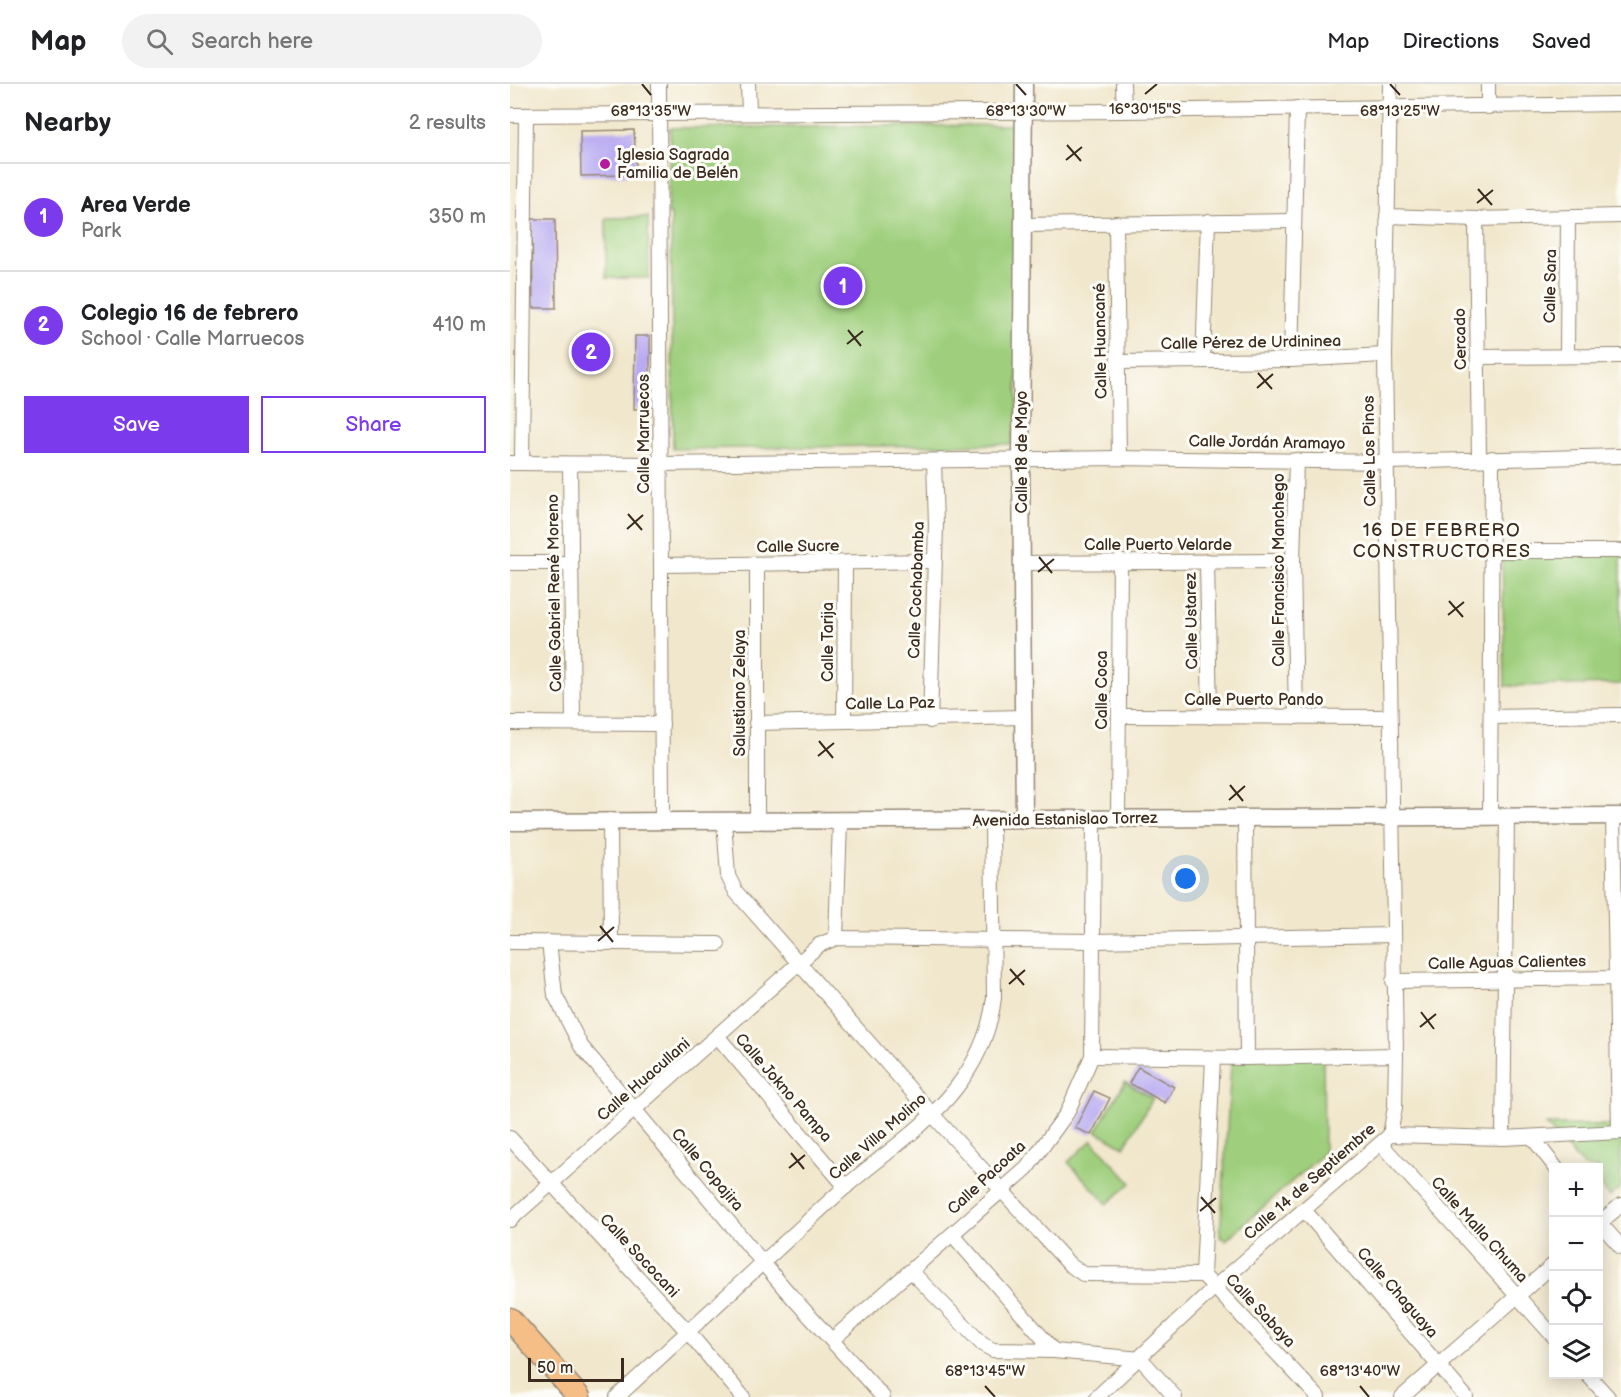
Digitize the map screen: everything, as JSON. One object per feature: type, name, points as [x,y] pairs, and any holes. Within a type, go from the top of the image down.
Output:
[{"type":"main road","points":[[510,1319],[579,1397]]},
{"type":"street","name":"Calle Marruecos","points":[[659,84],[662,821]]},
{"type":"street","points":[[748,84],[749,112]]},
{"type":"street","name":"Calle 18 de Mayo","points":[[1024,84],[1021,459],[1024,563],[1024,820]]},
{"type":"street","points":[[1123,84],[1124,111]]},
{"type":"street","name":"Calle Los Pinos","points":[[1390,84],[1385,355],[1391,817]]},
{"type":"street","points":[[1488,84],[1488,107]]},
{"type":"street","points":[[510,115],[660,112],[1124,111],[1621,104]]},
{"type":"street","points":[[1291,360],[1292,220],[1297,108]]},
{"type":"street","points":[[516,462],[516,364],[526,115]]},
{"type":"street","points":[[1387,216],[1476,219],[1621,216]]},
{"type":"street","name":"Calle Sara","points":[[1567,355],[1568,218]]},
{"type":"street","name":"Cercado","points":[[1476,219],[1478,357],[1492,551],[1490,816]]},
{"type":"street","points":[[1023,225],[1292,220]]},
{"type":"street","points":[[1203,361],[1208,221]]},
{"type":"street","name":"Calle Huancané","points":[[1116,223],[1119,458]]},
{"type":"street","name":"Calle Pérez de Urdininea","points":[[1118,362],[1291,360],[1385,355]]},
{"type":"street","points":[[1478,357],[1621,356]]},
{"type":"street","name":"Calle Jordán Aramayo","points":[[516,462],[660,464],[1119,458],[1387,462],[1621,456]]},
{"type":"street","name":"Calle Francisco Manchego","points":[[1296,460],[1293,561],[1296,717]]},
{"type":"street","name":"Calle Cochabamba","points":[[930,721],[934,461]]},
{"type":"street","name":"Calle Gabriel René Moreno","points":[[570,464],[573,722]]},
{"type":"street","points":[[1492,551],[1621,551]]},
{"type":"street","name":"Calle Sucre","points":[[662,566],[934,561]]},
{"type":"street","name":"Calle Coca","points":[[1118,820],[1120,561]]},
{"type":"street","name":"Calle Ustarez","points":[[1207,561],[1210,717]]},
{"type":"street","name":"Calle Puerto Velarde","points":[[1024,563],[1293,561]]},
{"type":"street","points":[[510,564],[570,563]]},
{"type":"street","name":"Calle Tarija","points":[[844,563],[844,721]]},
{"type":"street","name":"Salustiano Zelaya","points":[[758,564],[756,723],[758,822]]},
{"type":"street","points":[[1491,717],[1621,715]]},
{"type":"street","name":"Calle Puerto Pando","points":[[1119,716],[1390,717]]},
{"type":"street","name":"Calle La Paz","points":[[756,723],[930,721],[1023,717]]},
{"type":"street","points":[[510,723],[662,724]]},
{"type":"street","points":[[1503,1138],[1507,980],[1507,816]]},
{"type":"street","points":[[1386,1139],[1503,1138],[1620,1131],[1617,816]]},
{"type":"street","name":"Avenida Estanislao Torrez","points":[[510,822],[610,819],[758,822],[1617,816]]},
{"type":"street","points":[[1245,817],[1247,1058]]},
{"type":"street","name":"Calle 14 de Septiembre","points":[[1097,1397],[1141,1359],[1216,1286],[1386,1139],[1395,1107],[1396,1055],[1391,817]]},
{"type":"street","name":"Calle Pacoata","points":[[832,1340],[1027,1168],[1067,1113],[1092,1056],[1094,818]]},
{"type":"street","points":[[610,819],[611,942]]},
{"type":"street","points":[[724,821],[726,866],[730,884],[931,1113],[1070,1265],[1083,1274],[1203,1275]]},
{"type":"street","points":[[840,821],[836,938],[994,938],[1093,941],[1393,934]]},
{"type":"street","name":"Calle Villa Molino","points":[[617,1397],[763,1262],[931,1113],[966,1075],[979,1052],[991,1021],[994,998],[992,821]]},
{"type":"street","name":"Calle Huacullani","points":[[510,1220],[819,945],[836,938]]},
{"type":"street","points":[[510,942],[718,944]]},
{"type":"street","name":"Calle Copajira","points":[[549,942],[555,995],[581,1046],[763,1262],[883,1397]]},
{"type":"street","name":"Calle Aguas Calientes","points":[[1393,981],[1620,978]]},
{"type":"street","name":"Calle Jokno Pampa","points":[[718,1037],[846,1187]]},
{"type":"street","points":[[1092,1056],[1247,1058],[1396,1055]]},
{"type":"street","name":"Calle Sabaya","points":[[1213,1058],[1203,1275],[1216,1286],[1318,1397]]},
{"type":"street","points":[[1532,1137],[1553,1163]]},
{"type":"street","name":"Calle Sococani","points":[[510,1138],[688,1332],[743,1397]]},
{"type":"street","name":"Calle Malla Chuma","points":[[1386,1139],[1516,1296],[1549,1332]]},
{"type":"street","points":[[1603,1219],[1621,1205]]},
{"type":"street","name":"Calle Chaguaya","points":[[1304,1210],[1466,1397]]},
{"type":"street","points":[[1603,1227],[1621,1247]]},
{"type":"street","points":[[952,1234],[1054,1351]]},
{"type":"street","points":[[1402,1397],[1549,1268]]},
{"type":"street","points":[[911,1271],[982,1344],[993,1350],[1054,1351],[1141,1359],[1175,1397]]},
{"type":"street","points":[[1592,1379],[1608,1397]]},
{"type":"green space","points":[[1017,125],[1017,434],[1013,434],[1013,444],[673,449],[671,214],[668,214],[670,128]]},
{"type":"green space","points":[[648,217],[649,278],[606,278],[606,218]]},
{"type":"green space","points":[[1621,545],[1621,684],[1505,686],[1502,556]]},
{"type":"green space","points":[[1232,1049],[1323,1049],[1324,1153],[1226,1240],[1220,1237]]},
{"type":"green space","points":[[1125,1082],[1153,1098],[1124,1147],[1096,1131]]},
{"type":"green space","points":[[1621,1118],[1621,1187],[1610,1197],[1603,1189],[1603,1163],[1580,1163],[1546,1125],[1610,1125]]},
{"type":"green space","points":[[1092,1140],[1131,1183],[1107,1204],[1068,1162]]},
{"type":"building","points":[[634,130],[636,165],[627,175],[581,176],[580,131]]},
{"type":"building","points":[[532,219],[555,219],[556,308],[533,308]]},
{"type":"building","points":[[635,336],[650,336],[650,409],[634,409]]},
{"type":"building","points":[[1138,1067],[1174,1087],[1165,1103],[1129,1083]]},
{"type":"building","points":[[1094,1091],[1110,1098],[1091,1135],[1075,1128]]},
{"type":"place","name":"Iglesia Sagrada Familia de Belén","points":[[605,164]]},
{"type":"place","name":"Area Verde","points":[[843,286]]},
{"type":"place","name":"Colegio 16 de febrero","points":[[591,352]]},
{"type":"district","name":"16 DE FEBRERO CONSTRUCTORES","points":[[1442,540]]}]
